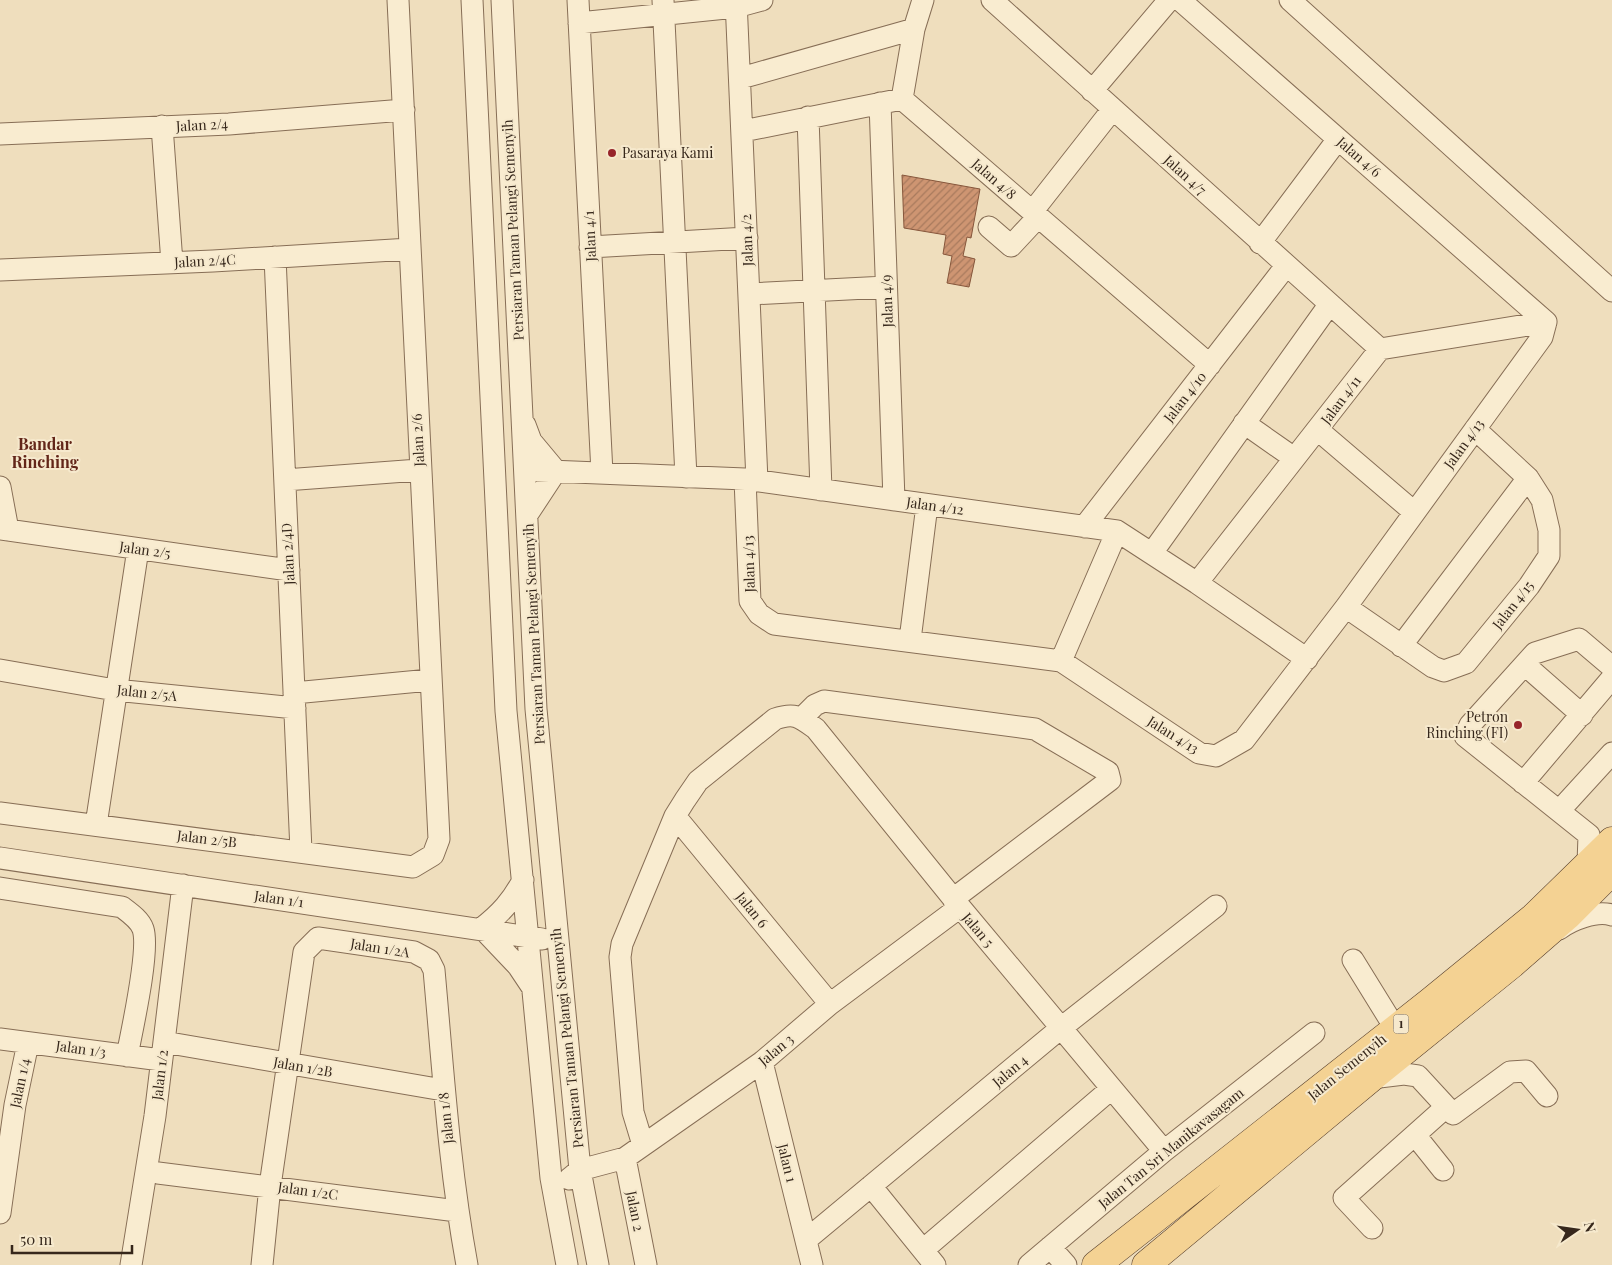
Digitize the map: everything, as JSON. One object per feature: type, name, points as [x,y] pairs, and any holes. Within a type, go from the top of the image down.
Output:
[{"type":"main road","name":"Jalan Semenyih","points":[[1146,1265],[1371,1078],[1512,964],[1567,916],[1600,868],[1612,841]]},
{"type":"main road","name":"Jalan Semenyih","points":[[1096,1265],[1191,1192],[1534,916],[1600,868]]},
{"type":"street","name":"Jalan 2/6","points":[[398,0],[419,470],[439,839],[433,855],[413,867]]},
{"type":"street","name":"Persiaran Taman Pelangi Semenyih","points":[[472,0],[506,712],[534,990],[546,1132],[556,1207],[567,1265]]},
{"type":"street","name":"Persiaran Taman Pelangi Semenyih","points":[[502,0],[536,709],[580,1170],[598,1265]]},
{"type":"street","name":"Jalan 4/1","points":[[578,0],[602,473]]},
{"type":"street","points":[[579,23],[664,7],[736,4],[762,0]]},
{"type":"street","points":[[743,131],[902,99],[914,29],[923,0]]},
{"type":"street","name":"Jalan 4/7","points":[[992,0],[1329,306],[1380,349]]},
{"type":"street","points":[[1092,91],[1169,0]]},
{"type":"street","name":"Jalan 4/6","points":[[1180,0],[1542,318]]},
{"type":"street","points":[[1290,0],[1612,291]]},
{"type":"street","name":"Jalan 4/2","points":[[736,4],[750,294],[751,480]]},
{"type":"street","points":[[664,7],[686,477]]},
{"type":"street","points":[[741,78],[914,29]]},
{"type":"street","name":"Jalan 4/8","points":[[902,99],[1210,365]]},
{"type":"street","name":"Jalan 4/9","points":[[880,103],[894,500]]},
{"type":"street","name":"Jalan 2/4","points":[[0,134],[229,124],[404,110]]},
{"type":"street","points":[[989,227],[1011,246],[1112,110]]},
{"type":"street","points":[[808,118],[821,490]]},
{"type":"street","points":[[162,126],[172,263]]},
{"type":"street","points":[[1260,243],[1338,139]]},
{"type":"street","points":[[590,246],[747,238]]},
{"type":"street","name":"Jalan 2/4C","points":[[0,270],[172,263],[410,249]]},
{"type":"street","name":"Jalan 2/4D","points":[[275,257],[300,851]]},
{"type":"street","name":"Jalan 4/10","points":[[1084,527],[1286,266]]},
{"type":"street","points":[[750,294],[886,287]]},
{"type":"street","points":[[1152,553],[1329,306]]},
{"type":"street","points":[[1380,349],[1542,318]]},
{"type":"street","name":"Jalan 4/13","points":[[751,480],[750,601],[759,614],[774,624],[910,640],[1061,662],[1199,753],[1216,756],[1244,740],[1346,607],[1542,337],[1542,318]]},
{"type":"street","name":"Jalan 4/11","points":[[1197,582],[1380,349]]},
{"type":"street","points":[[522,417],[532,441],[556,471],[527,515]]},
{"type":"street","points":[[1244,423],[1294,458]]},
{"type":"street","points":[[492,425],[509,458],[525,470],[516,475],[507,488],[497,511]]},
{"type":"street","name":"Jalan 4/15","points":[[1346,607],[1433,667],[1444,671],[1466,663],[1529,586],[1549,556],[1549,530],[1542,500],[1528,478],[1475,429]]},
{"type":"street","points":[[1318,430],[1414,512]]},
{"type":"street","points":[[285,480],[419,470]]},
{"type":"street","name":"Jalan 4/12","points":[[525,470],[751,480],[1117,531],[1197,582],[1306,659]]},
{"type":"street","points":[[1401,646],[1528,478]]},
{"type":"street","points":[[0,487],[4,529]]},
{"type":"street","points":[[910,640],[927,505]]},
{"type":"street","name":"Jalan 2/5","points":[[4,529],[289,570]]},
{"type":"street","points":[[1061,662],[1117,531]]},
{"type":"street","points":[[96,825],[115,690],[138,549]]},
{"type":"street","points":[[1600,868],[1588,835],[1465,736],[1470,724],[1535,653],[1579,639],[1612,667]]},
{"type":"street","points":[[1525,665],[1582,715]]},
{"type":"street","name":"Jalan 2/5A","points":[[0,670],[115,690],[295,701],[430,680]]},
{"type":"street","points":[[1523,783],[1582,715],[1606,696],[1612,678]]},
{"type":"street","name":"Jalan 3","points":[[580,1170],[625,1158],[762,1062],[830,1004],[1110,780],[1108,772],[1102,767],[1035,728],[824,701],[796,716]]},
{"type":"street","points":[[643,1145],[634,1120],[621,950],[675,816],[698,781],[776,719],[796,716]]},
{"type":"street","name":"Jalan 5","points":[[796,716],[816,729],[956,903],[1164,1151]]},
{"type":"street","points":[[1559,812],[1612,753]]},
{"type":"street","name":"Jalan 2/5B","points":[[0,813],[413,867]]},
{"type":"street","name":"Jalan 6","points":[[675,816],[830,1004]]},
{"type":"street","name":"Jalan 1/1","points":[[0,858],[482,928],[558,941]]},
{"type":"street","points":[[523,880],[513,899],[498,916],[482,928],[518,966],[534,990]]},
{"type":"street","name":"Jalan 1/2","points":[[131,1265],[163,1051],[183,885]]},
{"type":"street","points":[[0,888],[122,908],[136,918],[143,929],[145,948],[127,1056]]},
{"type":"street","name":"Jalan 4","points":[[806,1240],[1061,1028],[1216,906]]},
{"type":"street","points":[[1512,964],[1569,922],[1605,913],[1612,915]]},
{"type":"street","name":"Jalan 1/2A","points":[[287,1064],[304,952],[318,938],[414,952],[429,960],[434,970]]},
{"type":"street","points":[[1353,960],[1395,1028]]},
{"type":"street","name":"Jalan 1/8","points":[[434,970],[443,1090],[457,1211],[467,1265]]},
{"type":"street","name":"Jalan Tan Sri Manikavasagam","points":[[1029,1265],[1164,1151],[1314,1033]]},
{"type":"street","points":[[1418,1076],[1419,1053],[1424,1035]]},
{"type":"street","name":"Jalan 1/3","points":[[0,1039],[127,1056],[163,1051]]},
{"type":"street","name":"Jalan 1/4","points":[[0,1213],[4,1157],[28,1043]]},
{"type":"street","name":"Jalan 1/2B","points":[[163,1051],[287,1064],[443,1090]]},
{"type":"street","name":"Jalan 1","points":[[762,1062],[812,1265]]},
{"type":"street","points":[[262,1265],[270,1186],[287,1064]]},
{"type":"street","points":[[1371,1078],[1404,1074],[1418,1076],[1453,1114],[1510,1072],[1526,1071],[1547,1096]]},
{"type":"street","points":[[871,1186],[929,1257],[1112,1089]]},
{"type":"street","points":[[1372,1228],[1344,1198],[1446,1107]]},
{"type":"street","points":[[546,1132],[557,1150],[571,1165],[580,1170],[571,1176],[559,1194],[556,1207]]},
{"type":"street","points":[[1415,1135],[1443,1170]]},
{"type":"street","name":"Jalan 2","points":[[625,1158],[646,1265]]},
{"type":"street","name":"Jalan 1/2C","points":[[158,1172],[457,1211]]},
{"type":"street","points":[[1050,1247],[1066,1265]]},
{"type":"building","points":[[902,175],[980,189],[971,238],[967,237],[963,256],[975,259],[969,287],[947,283],[952,256],[943,254],[946,235],[904,228]]},
{"type":"place","name":"Pasaraya Kami","points":[[612,153]]},
{"type":"place","name":"Petron Rinching (FI)","points":[[1518,725]]},
{"type":"district","name":"Bandar Rinching","points":[[45,453]]}]
